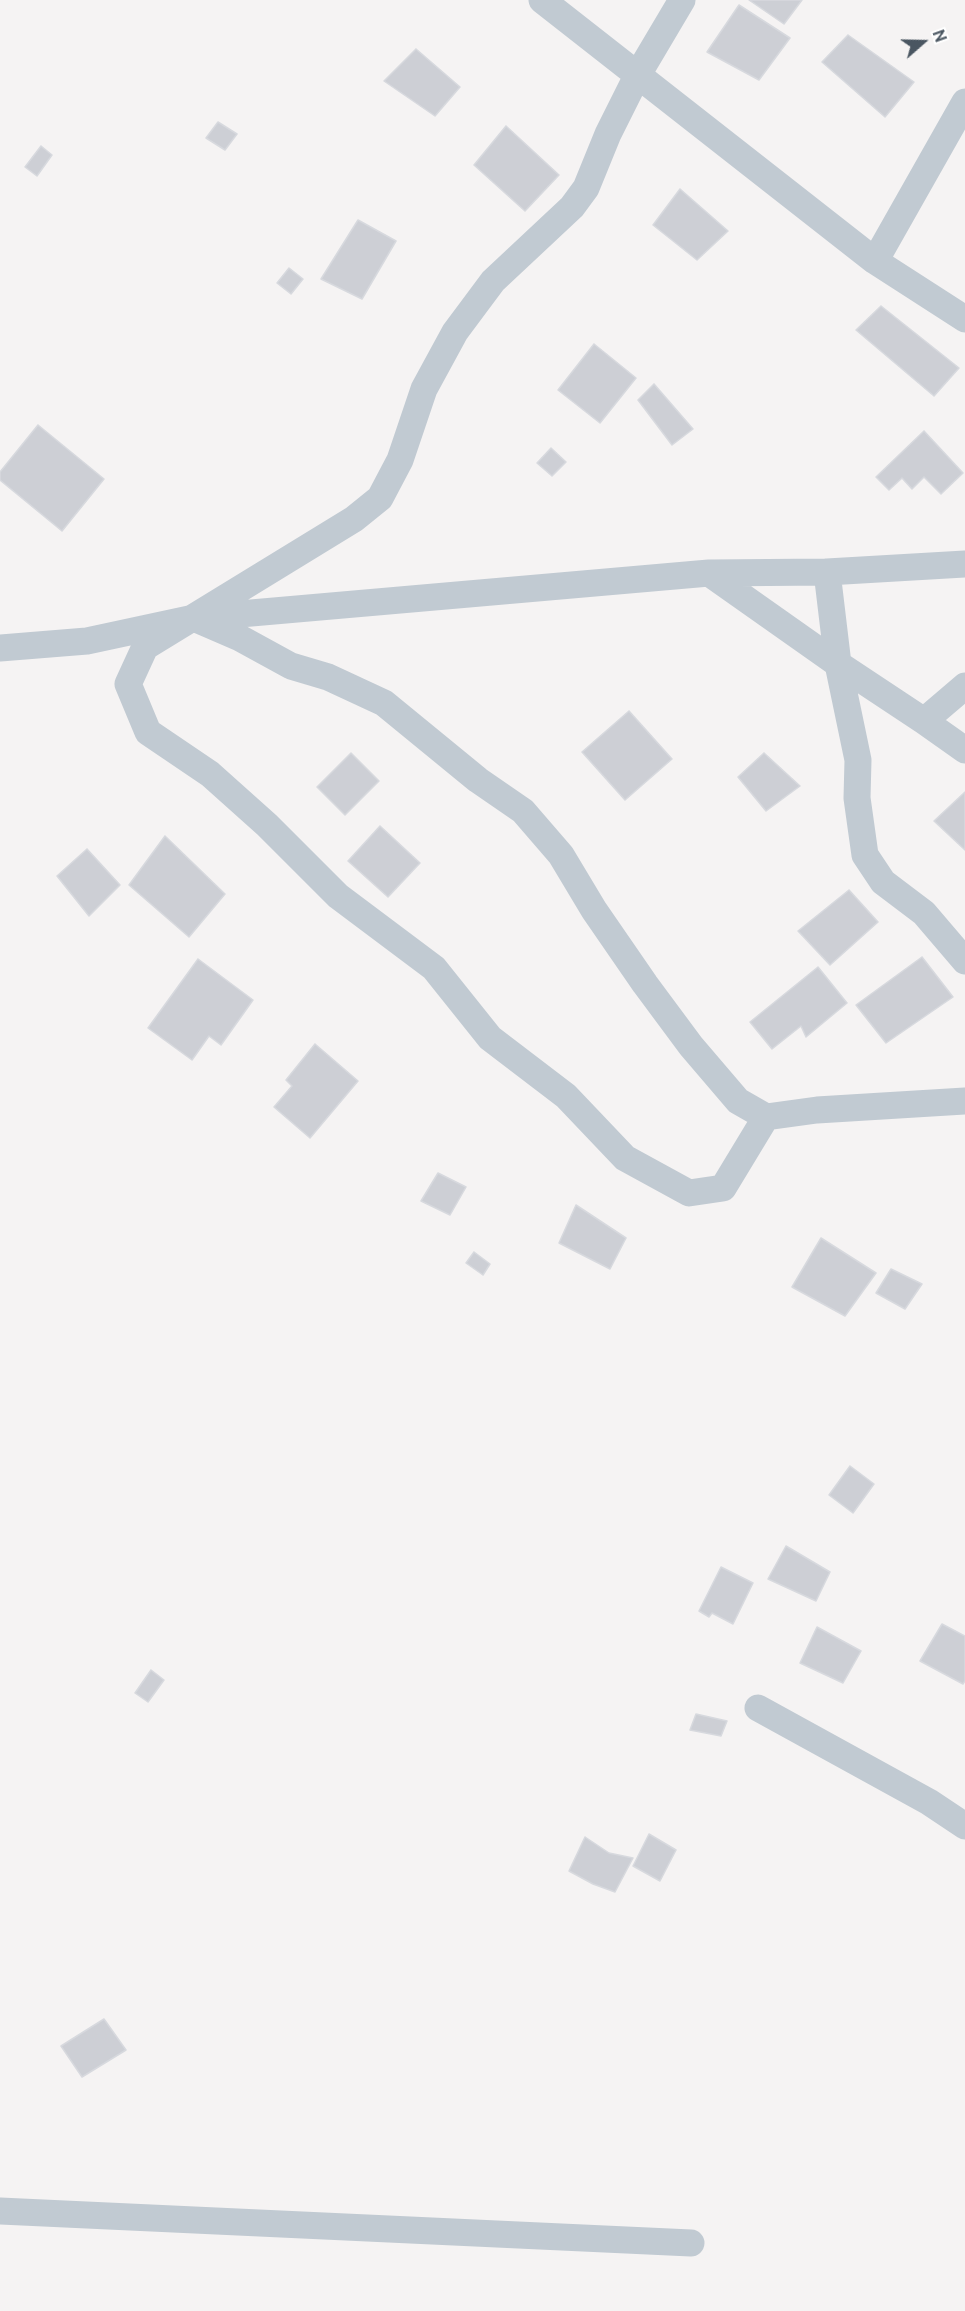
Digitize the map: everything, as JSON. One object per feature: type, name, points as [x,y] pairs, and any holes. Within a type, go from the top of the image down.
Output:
[{"type":"street","points":[[543,0],[875,261],[965,319]]},
{"type":"street","points":[[682,0],[637,76],[582,194],[572,207],[493,281],[455,332],[424,389],[400,460],[380,498],[354,519],[145,647],[128,684],[148,732],[210,774],[267,825],[338,896],[434,968],[490,1038],[566,1096],[625,1158],[689,1193],[723,1188],[766,1117]]},
{"type":"street","points":[[875,261],[965,102]]},
{"type":"street","points":[[0,648],[87,641],[194,618],[709,573],[827,572],[965,564]]},
{"type":"street","points":[[827,572],[838,664],[858,760],[857,798],[865,855],[883,882],[924,913],[965,961]]},
{"type":"street","points":[[709,573],[965,750]]},
{"type":"street","points":[[194,618],[237,637],[291,666],[328,677],[384,703],[478,780],[523,811],[561,855],[594,910],[691,1046],[738,1101],[766,1117],[817,1110],[965,1101]]},
{"type":"street","points":[[924,721],[965,687]]},
{"type":"street","points":[[758,1708],[929,1802],[965,1826]]},
{"type":"street","points":[[0,2211],[691,2243]]},
{"type":"building","points":[[749,0],[802,0],[784,24]]},
{"type":"building","points":[[739,5],[790,38],[759,80],[707,52]]},
{"type":"building","points":[[848,35],[914,82],[885,117],[822,62]]},
{"type":"building","points":[[416,49],[460,87],[435,116],[384,81]]},
{"type":"building","points":[[218,122],[237,134],[225,150],[206,138]]},
{"type":"building","points":[[506,126],[559,175],[525,211],[474,165]]},
{"type":"building","points":[[41,146],[52,155],[37,176],[25,167]]},
{"type":"building","points":[[680,189],[728,231],[697,260],[653,225]]},
{"type":"building","points":[[358,220],[396,241],[362,299],[321,279]]},
{"type":"building","points":[[289,268],[303,279],[291,294],[277,283]]},
{"type":"building","points":[[881,306],[959,368],[934,396],[856,330]]},
{"type":"building","points":[[594,344],[636,378],[600,423],[558,390]]},
{"type":"building","points":[[654,384],[693,429],[672,445],[638,400]]},
{"type":"building","points":[[38,425],[104,479],[62,531],[0,480],[0,472]]},
{"type":"building","points":[[924,431],[963,473],[941,494],[924,477],[912,489],[902,478],[889,490],[876,477]]},
{"type":"building","points":[[551,448],[566,462],[552,476],[537,463]]},
{"type":"building","points":[[629,711],[672,759],[625,800],[582,752]]},
{"type":"building","points":[[351,753],[379,781],[345,815],[317,787]]},
{"type":"building","points":[[764,753],[800,786],[766,811],[738,777]]},
{"type":"building","points":[[965,792],[965,850],[934,821]]},
{"type":"building","points":[[380,826],[420,863],[388,897],[348,861]]},
{"type":"building","points":[[165,836],[225,894],[189,937],[129,885]]},
{"type":"building","points":[[87,849],[120,885],[89,916],[57,876]]},
{"type":"building","points":[[849,890],[878,922],[830,965],[798,931]]},
{"type":"building","points":[[922,957],[953,997],[886,1043],[856,1005]]},
{"type":"building","points":[[198,959],[253,1000],[221,1045],[209,1036],[192,1060],[148,1028]]},
{"type":"building","points":[[818,967],[847,1003],[806,1037],[801,1026],[772,1049],[750,1022]]},
{"type":"building","points":[[315,1044],[358,1081],[310,1138],[274,1107],[292,1086],[286,1080]]},
{"type":"building","points":[[438,1173],[466,1187],[450,1215],[421,1201]]},
{"type":"building","points":[[576,1205],[626,1238],[610,1269],[559,1243]]},
{"type":"building","points":[[821,1238],[876,1273],[845,1316],[792,1287]]},
{"type":"building","points":[[474,1252],[490,1264],[483,1275],[466,1263]]},
{"type":"building","points":[[891,1269],[922,1284],[905,1309],[876,1293]]},
{"type":"building","points":[[850,1466],[874,1484],[853,1513],[829,1495]]},
{"type":"building","points":[[786,1546],[830,1572],[816,1601],[768,1579]]},
{"type":"building","points":[[721,1567],[753,1583],[733,1624],[712,1613],[709,1617],[699,1611]]},
{"type":"building","points":[[942,1624],[965,1636],[965,1681],[963,1684],[920,1661]]},
{"type":"building","points":[[817,1627],[861,1651],[843,1683],[800,1663]]},
{"type":"building","points":[[151,1670],[164,1680],[148,1702],[135,1693]]},
{"type":"building","points":[[696,1714],[727,1721],[721,1736],[690,1730]]},
{"type":"building","points":[[649,1834],[676,1850],[660,1881],[633,1866]]},
{"type":"building","points":[[585,1837],[609,1853],[633,1858],[615,1892],[593,1884],[569,1871]]},
{"type":"building","points":[[104,2019],[126,2050],[82,2077],[61,2046]]}]
